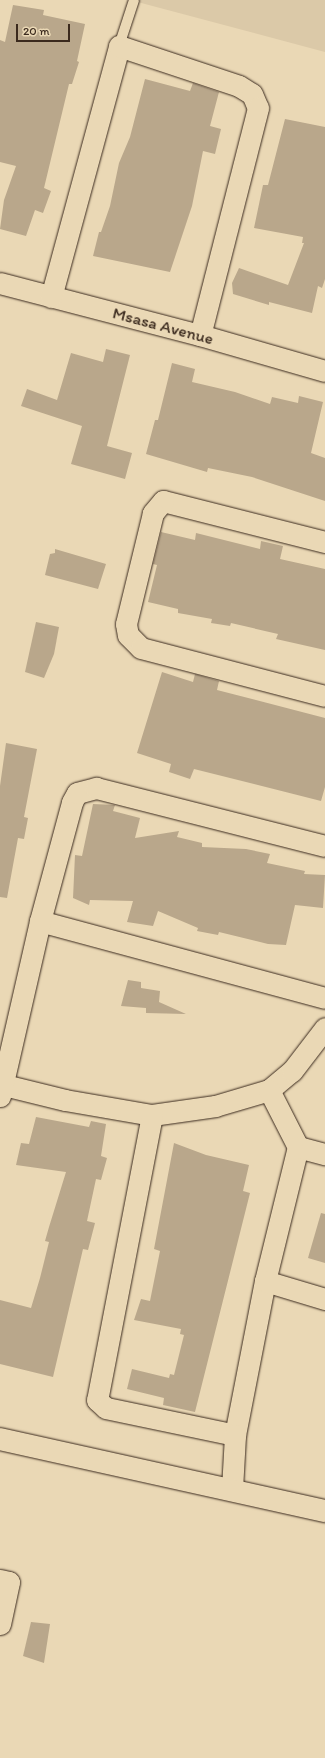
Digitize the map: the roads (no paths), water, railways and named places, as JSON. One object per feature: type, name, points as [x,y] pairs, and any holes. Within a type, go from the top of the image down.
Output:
[{"type":"street","points":[[51,297],[119,46],[239,86],[252,94],[258,108],[200,335]]},
{"type":"street","name":"Msasa Avenue","points":[[0,283],[200,335],[325,371]]},
{"type":"street","points":[[325,542],[163,501],[153,513],[126,624],[128,634],[141,648],[325,696]]},
{"type":"street","points":[[325,846],[96,788],[86,788],[77,793],[72,802],[40,921],[1,1088],[152,1115],[215,1106],[269,1090],[292,1071],[325,1028]]},
{"type":"street","points":[[40,921],[325,998]]},
{"type":"street","points":[[232,1489],[235,1435],[266,1281],[298,1147],[269,1090]]},
{"type":"street","points":[[152,1115],[97,1400],[106,1408],[235,1435]]},
{"type":"street","points":[[298,1147],[325,1154]]},
{"type":"street","points":[[266,1281],[325,1299]]},
{"type":"street","points":[[0,1439],[232,1489],[325,1511]]},
{"type":"street","points":[[0,1580],[9,1582],[0,1624]]},
{"type":"lane","points":[[119,46],[134,0]]}]
